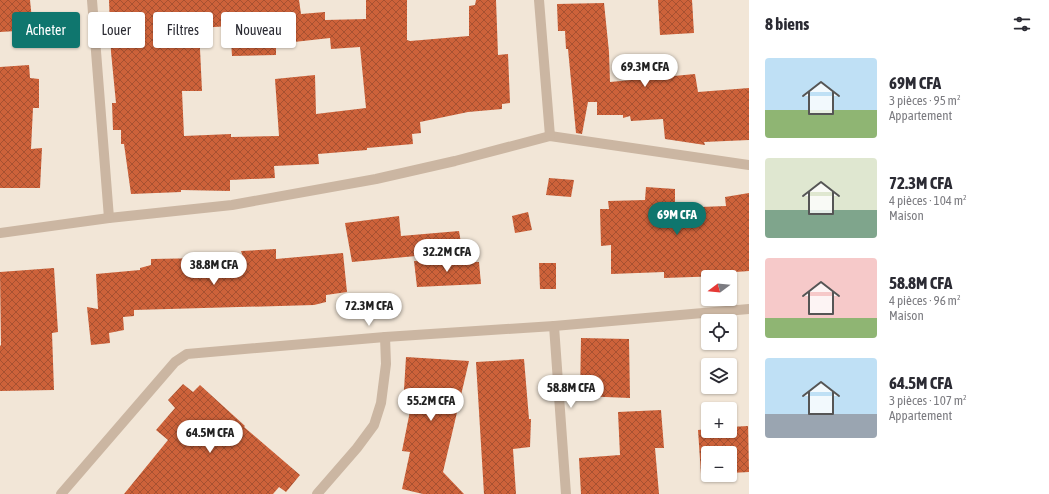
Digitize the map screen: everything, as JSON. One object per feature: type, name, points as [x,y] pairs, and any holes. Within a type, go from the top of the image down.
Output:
[{"type":"street","points":[[92,0],[109,218]]},
{"type":"street","points":[[539,0],[550,136]]},
{"type":"street","points":[[0,233],[109,218],[232,204],[376,179],[455,161],[550,136],[749,165]]},
{"type":"street","points":[[62,494],[175,362],[187,354],[385,337],[554,326],[749,309]]},
{"type":"street","points":[[554,326],[566,494]]},
{"type":"street","points":[[317,494],[357,448],[374,425],[381,403],[386,364],[385,337]]},
{"type":"building","points":[[0,0],[30,0],[31,12],[12,12],[12,31],[0,32]]},
{"type":"building","points":[[109,0],[299,0],[301,14],[325,12],[325,20],[366,19],[366,0],[407,0],[407,40],[410,41],[469,36],[469,6],[475,5],[476,0],[496,0],[498,55],[508,54],[510,103],[502,104],[502,109],[468,112],[420,122],[421,133],[412,134],[413,144],[318,154],[319,164],[274,166],[275,178],[230,180],[230,191],[181,190],[181,192],[131,194],[124,144],[121,144],[121,130],[113,130],[112,103],[116,103],[111,48],[145,48],[145,12],[109,12]],"holes":[[[153,12],[213,12],[213,27],[221,27],[221,12],[296,12],[296,42],[330,38],[331,49],[360,47],[366,108],[316,114],[315,75],[275,79],[279,136],[231,137],[231,134],[184,136],[182,91],[202,91],[200,48],[153,48]]]},
{"type":"building","points":[[658,0],[692,0],[694,33],[660,35]]},
{"type":"building","points":[[604,3],[609,52],[610,82],[695,74],[698,92],[749,88],[749,140],[704,142],[705,145],[665,139],[663,119],[631,121],[630,116],[623,118],[623,115],[597,115],[597,102],[588,102],[582,134],[576,133],[568,49],[566,49],[565,31],[558,31],[557,4]]},
{"type":"building","points":[[231,48],[276,48],[276,55],[232,56]]},
{"type":"building","points":[[29,65],[30,78],[39,79],[39,108],[33,108],[31,149],[42,148],[40,188],[0,188],[0,67]]},
{"type":"building","points":[[549,178],[574,180],[571,197],[546,195]]},
{"type":"building","points":[[646,187],[675,189],[675,208],[726,206],[725,197],[749,193],[749,271],[701,270],[701,277],[664,278],[664,272],[611,274],[611,245],[601,246],[600,209],[609,209],[608,201],[645,200]]},
{"type":"building","points":[[528,212],[532,230],[515,233],[512,216]]},
{"type":"building","points":[[399,216],[401,236],[459,231],[461,243],[415,251],[416,256],[352,262],[345,223]]},
{"type":"building","points":[[276,249],[276,259],[343,253],[347,292],[326,295],[326,302],[314,305],[134,310],[134,316],[123,317],[124,330],[109,333],[110,343],[91,345],[87,307],[98,309],[96,274],[140,270],[140,268],[151,265],[151,259],[206,258],[206,261],[243,257],[241,251]]},
{"type":"building","points":[[414,261],[479,262],[481,284],[417,287]]},
{"type":"building","points":[[539,263],[556,263],[556,289],[540,289]]},
{"type":"building","points":[[54,268],[58,332],[52,333],[54,390],[0,391],[0,272]]},
{"type":"building","points":[[581,338],[629,339],[630,398],[580,396]]},
{"type":"building","points":[[406,357],[469,361],[443,472],[464,494],[423,494],[402,489],[410,452],[402,451],[411,406],[403,406]]},
{"type":"building","points":[[524,359],[529,419],[531,419],[530,447],[513,449],[516,494],[484,494],[476,362]]},
{"type":"building","points":[[183,384],[193,392],[200,385],[245,426],[244,427],[300,475],[286,492],[279,487],[273,494],[124,494],[168,440],[156,430],[175,408],[168,400]]},
{"type":"building","points":[[661,410],[664,448],[655,448],[659,494],[581,494],[579,458],[620,455],[618,412]]},
{"type":"building","points":[[748,426],[749,472],[737,473],[737,446],[701,446],[701,474],[698,430],[701,430],[701,438],[737,438],[737,427]]}]
